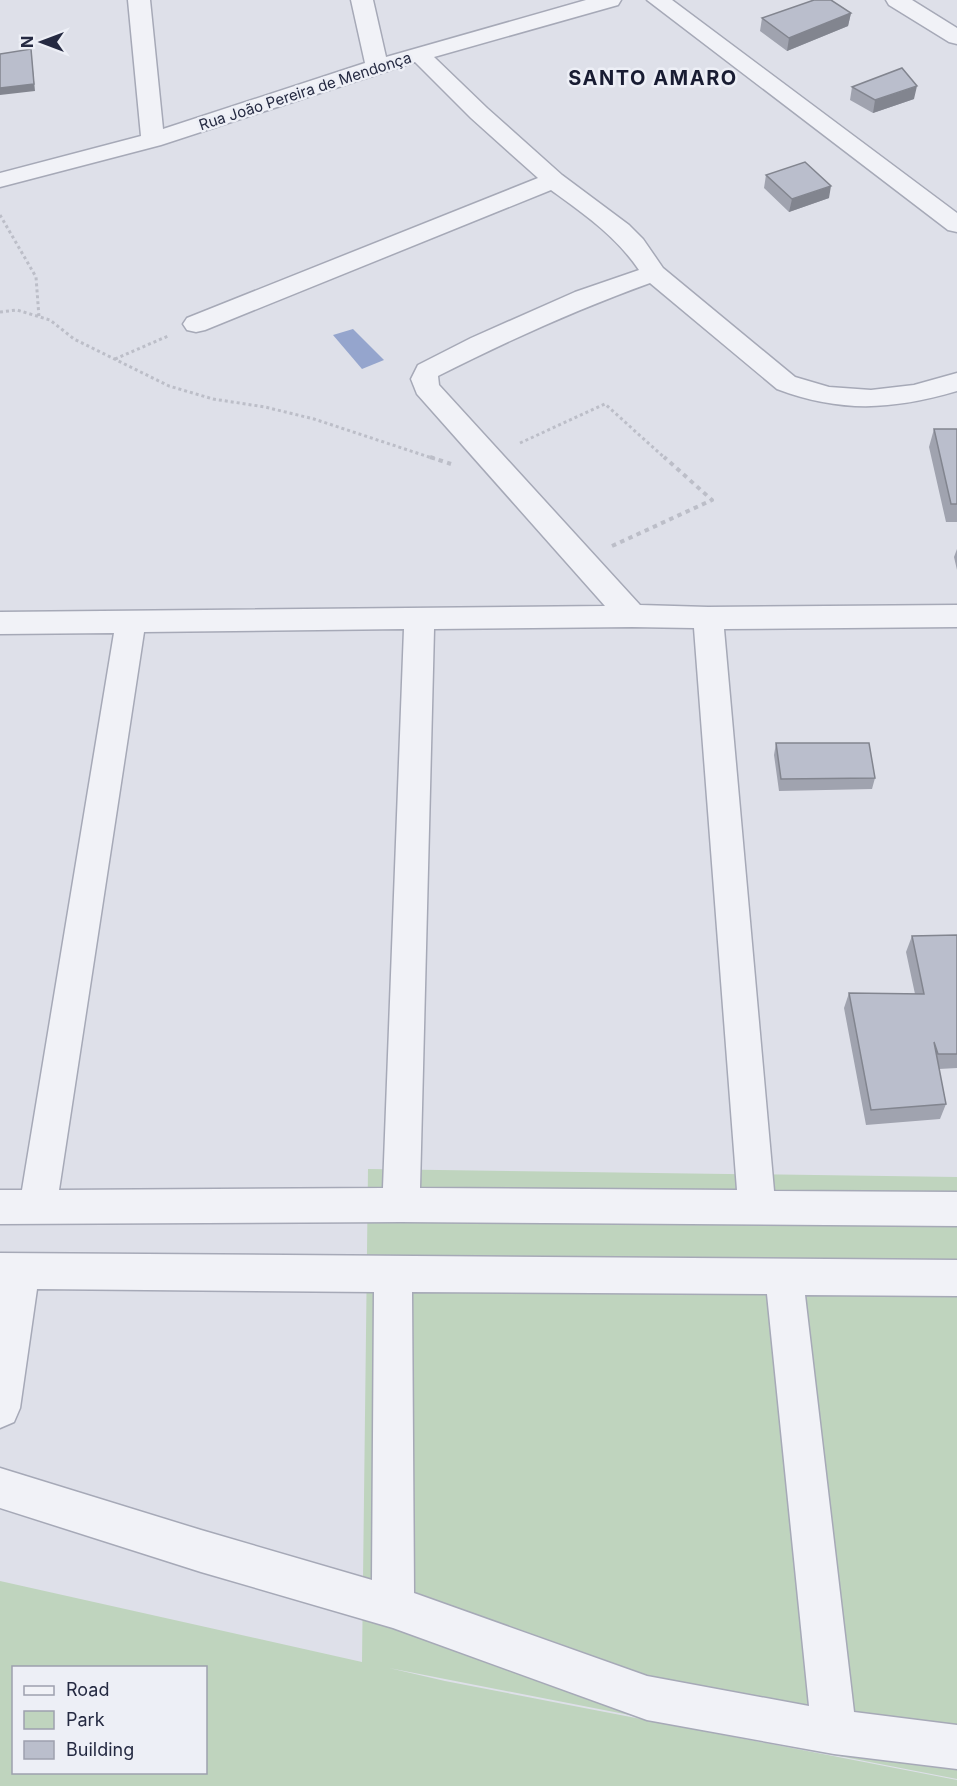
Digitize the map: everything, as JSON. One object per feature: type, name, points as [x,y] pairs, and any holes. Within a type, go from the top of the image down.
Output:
[{"type":"street","points":[[139,0],[153,140]]},
{"type":"street","points":[[362,0],[377,66]]},
{"type":"street","name":"Rua João Pereira de Mendonça","points":[[0,180],[153,140],[377,66],[606,0]]},
{"type":"street","points":[[658,0],[957,225]]},
{"type":"street","points":[[897,0],[957,37]]},
{"type":"street","points":[[420,55],[479,113],[554,180],[620,230],[634,244],[654,273],[786,383],[807,393],[830,398],[868,401],[896,398],[957,382]]},
{"type":"street","points":[[196,324],[554,180]]},
{"type":"street","points":[[632,616],[426,388],[424,379],[427,371],[480,344],[574,303],[654,273]]},
{"type":"street","points":[[0,623],[632,616],[708,618],[957,616]]},
{"type":"street","points":[[708,618],[757,1207]]},
{"type":"street","points":[[401,1205],[419,620]]},
{"type":"street","points":[[38,1208],[131,621]]},
{"type":"street","points":[[0,1207],[401,1205],[957,1209]]},
{"type":"street","points":[[0,1408],[10,1271],[957,1278]]},
{"type":"street","points":[[393,1275],[393,1607]]},
{"type":"street","points":[[784,1277],[834,1732]]},
{"type":"street","points":[[0,1488],[201,1551],[393,1607],[647,1698],[834,1732],[957,1747]]},
{"type":"path","points":[[0,215],[36,277],[39,317]]},
{"type":"path","points":[[0,312],[17,310],[50,320],[74,339],[169,386],[213,399],[265,407],[314,419],[460,467]]},
{"type":"path","points":[[115,359],[196,324]]},
{"type":"path","points":[[489,457],[605,404],[712,500],[582,560]]},
{"type":"green space","points":[[368,1169],[957,1177],[957,1779],[389,1668],[445,1681],[957,1780],[957,1786],[0,1786],[0,1581],[362,1662]]},
{"type":"water","points":[[353,329],[384,360],[362,369],[333,335]]},
{"type":"building","points":[[814,0],[831,0],[851,13],[789,38],[762,18]]},
{"type":"building","points":[[31,49],[34,84],[0,88],[0,54]]},
{"type":"building","points":[[902,68],[917,86],[875,100],[852,87]]},
{"type":"building","points":[[805,162],[831,186],[792,199],[766,175]]},
{"type":"building","points":[[934,429],[957,429],[957,504],[951,504]]},
{"type":"building","points":[[776,743],[869,743],[875,778],[781,779]]},
{"type":"building","points":[[957,935],[957,1054],[938,1054],[934,1042],[946,1104],[871,1110],[849,993],[924,994],[912,936]]},
{"type":"district","name":"SANTO AMARO","points":[[653,78]]}]
